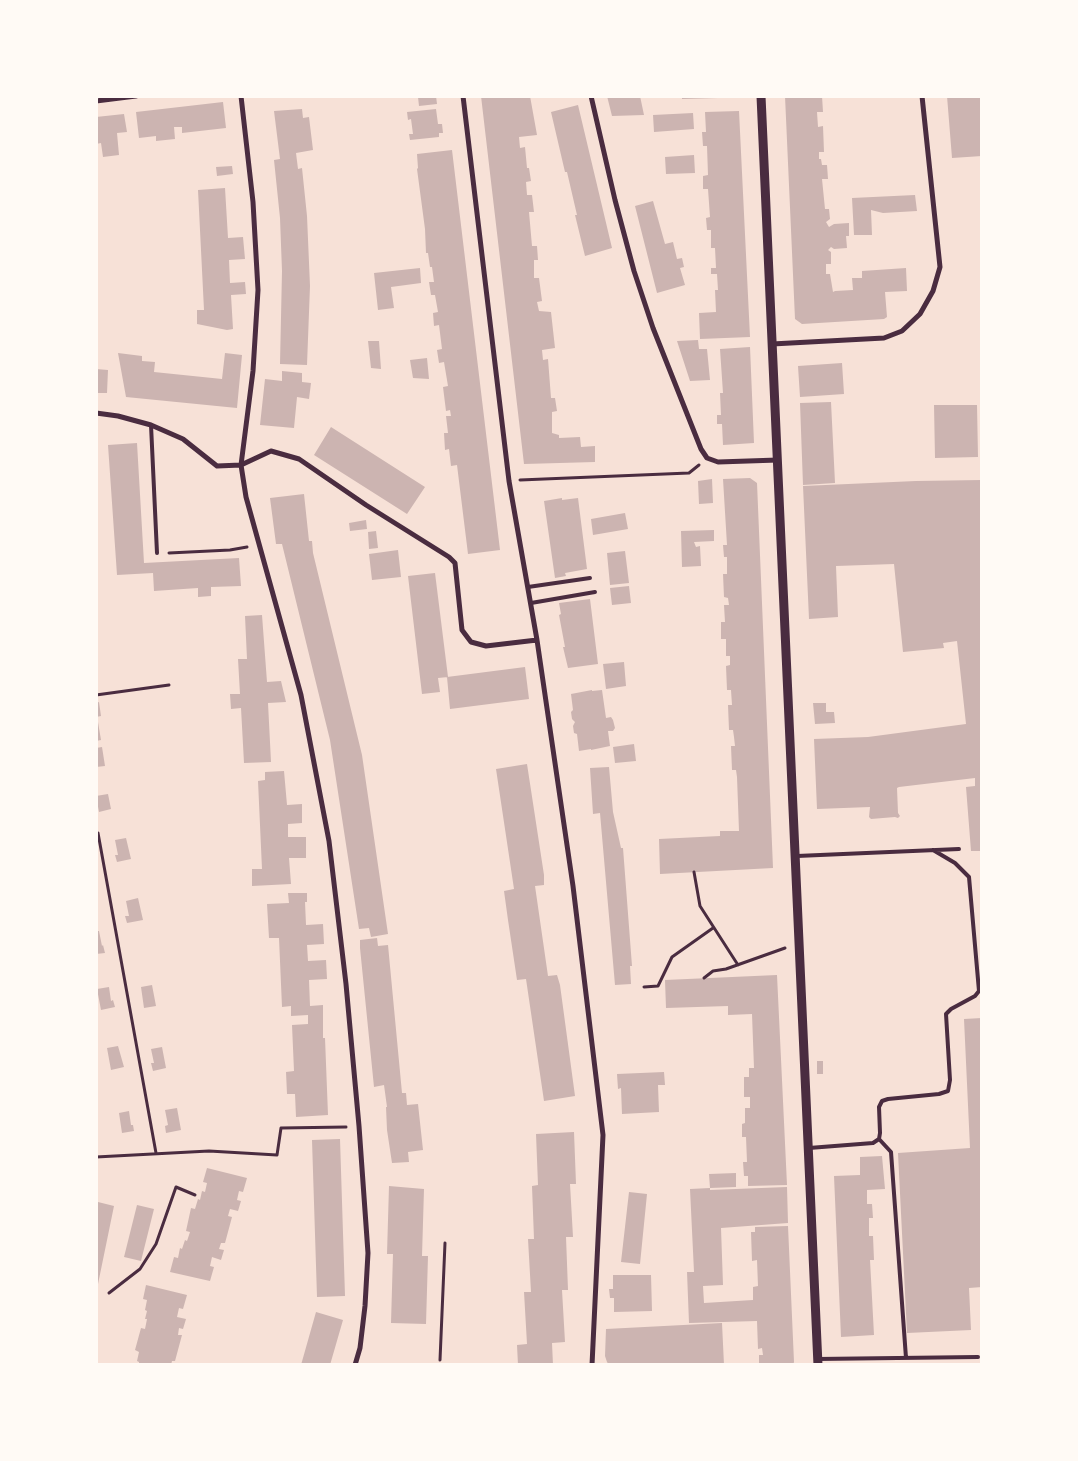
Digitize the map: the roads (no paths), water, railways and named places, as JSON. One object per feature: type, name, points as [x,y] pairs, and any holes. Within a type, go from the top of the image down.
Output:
[{"type":"street","points":[[96,101],[136,96]]},
{"type":"street","points":[[241,96],[253,202],[258,290],[253,371],[241,465],[246,497],[301,695],[330,850],[346,984],[361,1144],[368,1253],[364,1315],[360,1348],[355,1365]]},
{"type":"street","points":[[463,96],[508,481],[537,640],[573,886],[603,1135],[592,1365]]},
{"type":"street","points":[[590,96],[615,200],[645,304],[697,441],[707,458],[718,462],[778,460]]},
{"type":"street","points":[[761,96],[818,1362]]},
{"type":"street","points":[[772,344],[884,338],[902,331],[920,314],[933,291],[940,267],[922,96]]},
{"type":"street","points":[[96,413],[118,416],[151,425],[183,439],[217,466],[241,465],[271,451],[299,459],[366,505],[449,556],[454,564],[462,630],[471,642],[486,646],[537,640]]},
{"type":"lane","points":[[151,425],[157,553]]},
{"type":"lane","points":[[528,587],[590,578]]},
{"type":"lane","points":[[531,603],[595,592]]},
{"type":"lane","points":[[796,856],[959,848]]},
{"type":"lane","points":[[809,1148],[873,1143],[879,1139],[879,1107],[882,1101],[939,1094],[948,1090],[950,1080],[946,1014],[951,1009],[975,996],[979,991],[969,877],[955,863],[933,850]]},
{"type":"lane","points":[[879,1139],[891,1152],[906,1358]]},
{"type":"lane","points":[[818,1362],[978,1357]]}]
